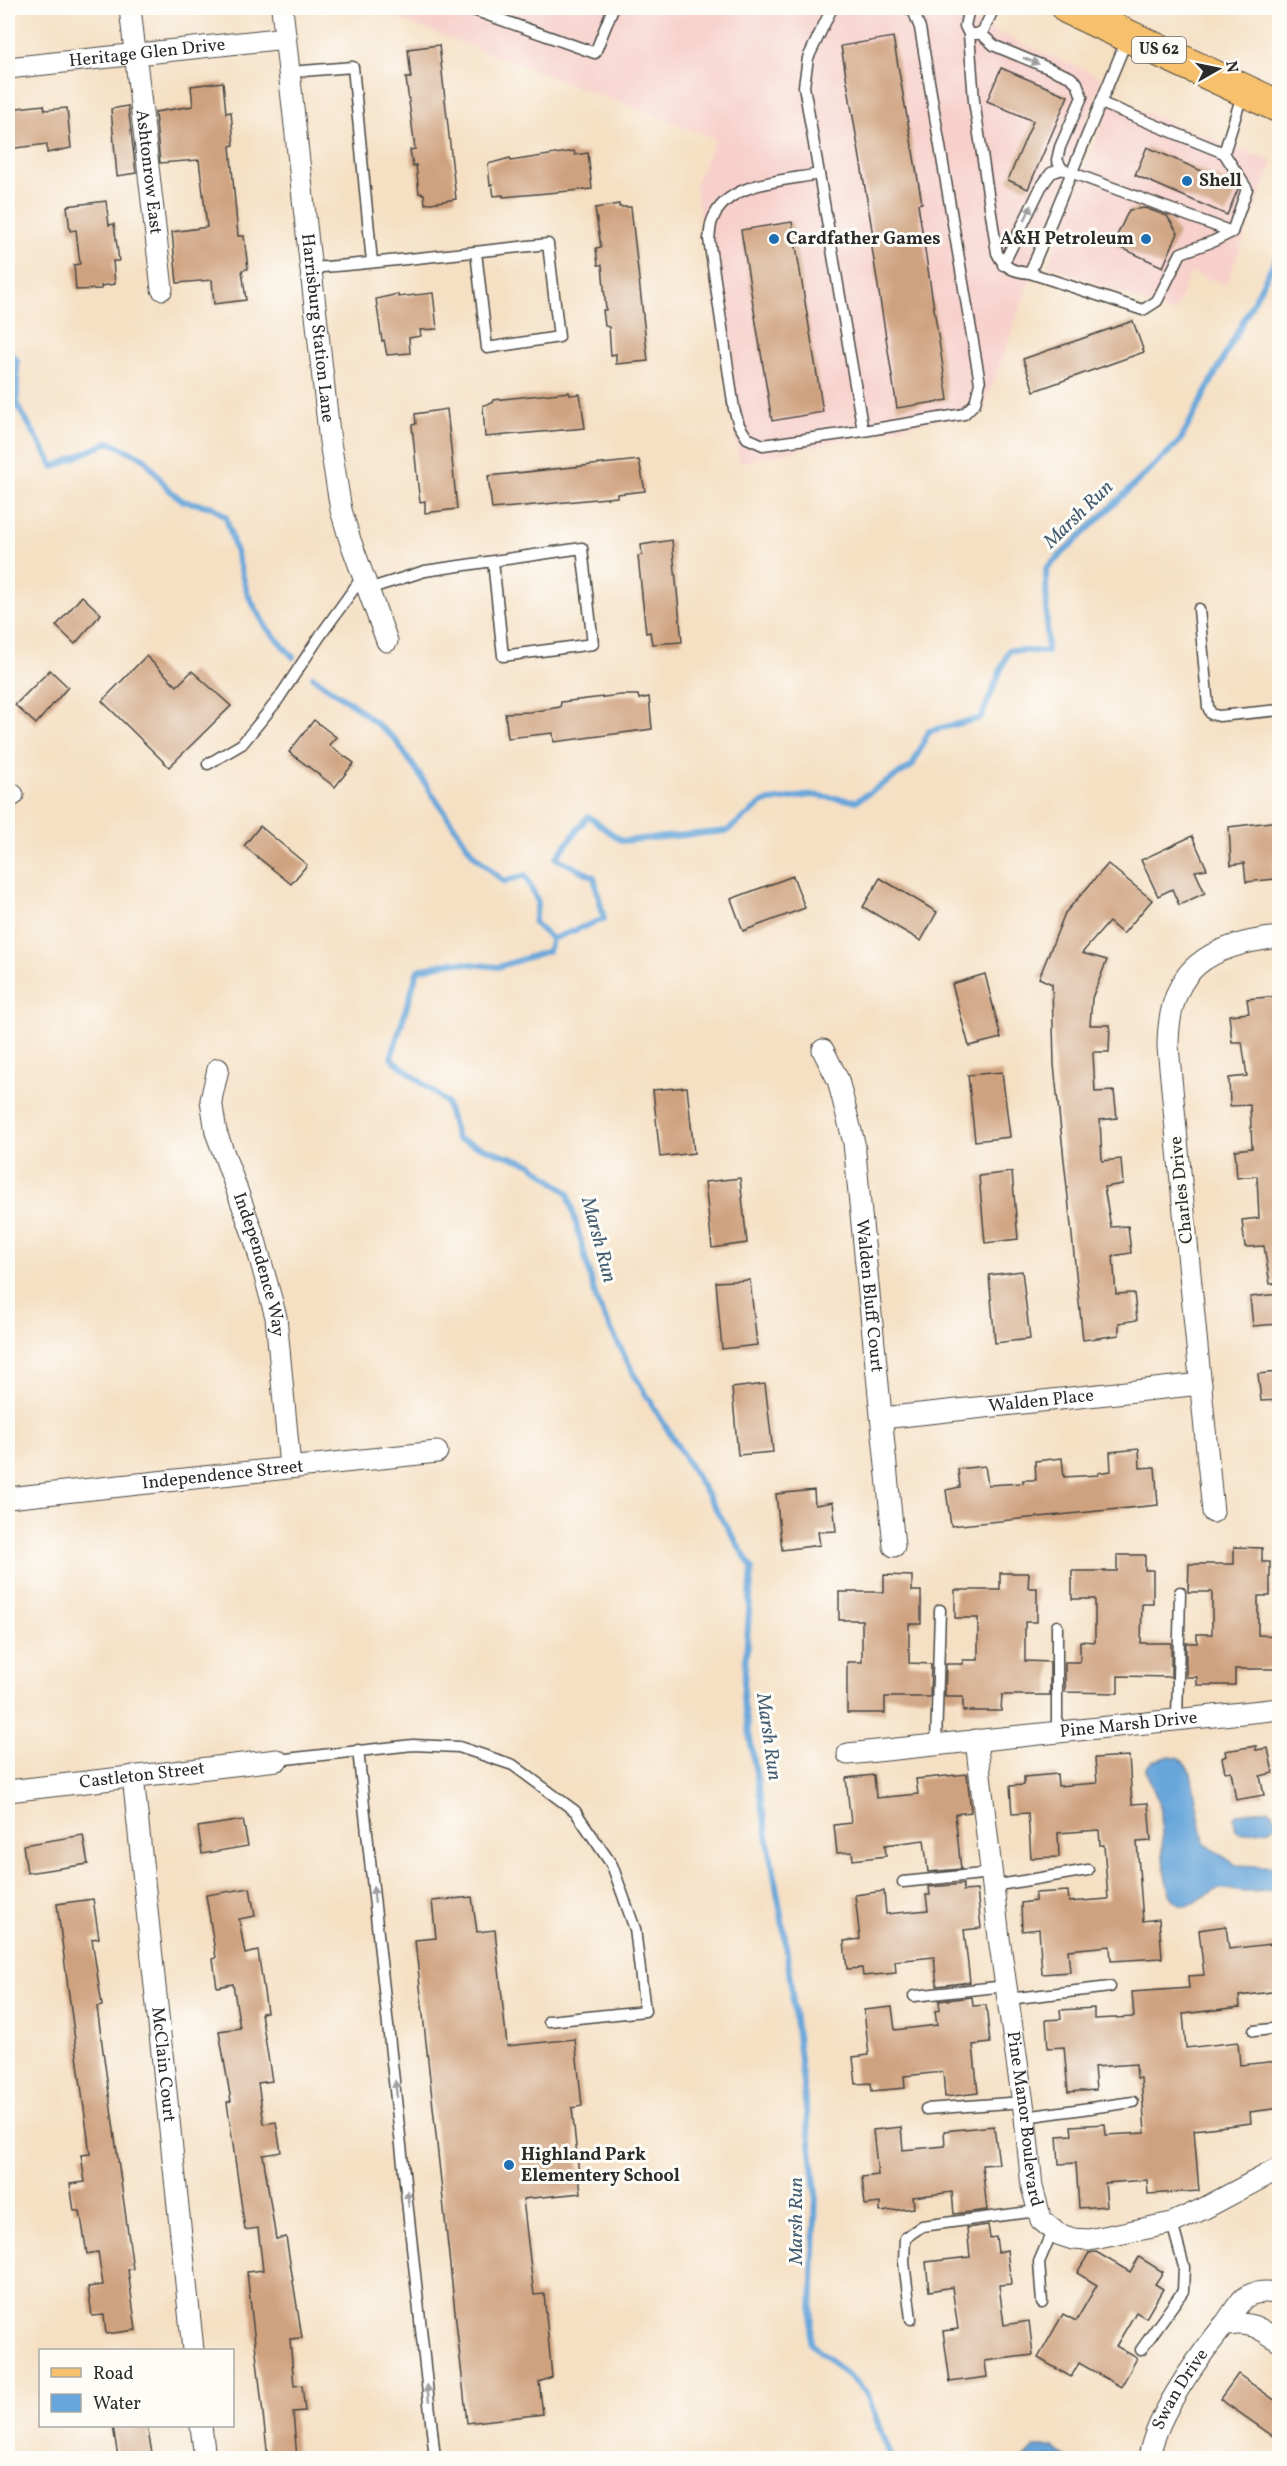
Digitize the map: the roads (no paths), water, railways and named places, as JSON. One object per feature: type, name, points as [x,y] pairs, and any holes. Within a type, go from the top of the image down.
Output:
[{"type":"main road","name":"US 62","points":[[1068,8],[1280,107]]},
{"type":"street","name":"Ashtonrow East","points":[[130,8],[162,289]]},
{"type":"street","name":"Harrisburg Station Lane","points":[[282,8],[336,482],[350,540],[387,641]]},
{"type":"street","name":"Heritage Glen Drive","points":[[8,68],[286,38]]},
{"type":"street","name":"Charles Drive","points":[[1213,1512],[1169,1058],[1168,1022],[1173,998],[1186,977],[1203,959],[1227,947],[1249,940],[1280,937]]},
{"type":"street","name":"Walden Bluff Court","points":[[823,1050],[838,1080],[854,1143],[894,1546]]},
{"type":"street","name":"Independence Way","points":[[218,1069],[212,1100],[216,1132],[255,1240],[276,1317],[290,1467]]},
{"type":"street","name":"Walden Place","points":[[882,1418],[1200,1384]]},
{"type":"street","name":"Independence Street","points":[[8,1498],[437,1452]]},
{"type":"street","name":"Pine Marsh Drive","points":[[848,1754],[1280,1709]]},
{"type":"street","points":[[976,1740],[992,1880]]},
{"type":"street","name":"Castleton Street","points":[[8,1791],[277,1760]]},
{"type":"street","name":"McClain Court","points":[[133,1776],[193,2349]]},
{"type":"street","name":"Pine Manor Boulevard","points":[[992,1880],[1024,2110],[1032,2187],[1041,2220],[1058,2234],[1073,2239],[1089,2240],[1172,2223],[1203,2210],[1280,2168]]},
{"type":"street","name":"Swan Drive","points":[[1149,2458],[1151,2445],[1165,2415],[1198,2357],[1245,2298],[1261,2292],[1280,2294]]},
{"type":"street","points":[[1223,2326],[1247,2324],[1260,2328],[1280,2342]]},
{"type":"street","points":[[201,2427],[205,2458]]},
{"type":"lane","points":[[468,8],[595,53],[612,8]]},
{"type":"lane","points":[[832,8],[808,58],[804,86],[863,431]]},
{"type":"lane","points":[[819,174],[738,191],[722,204],[712,220],[709,239],[734,409],[747,438],[763,445],[964,414],[975,403],[980,383],[920,28],[913,10],[907,8]]},
{"type":"lane","points":[[969,8],[964,21],[975,33],[995,46],[1070,77],[1077,83],[1082,97],[1060,147],[1057,160],[1062,169]]},
{"type":"lane","points":[[994,8],[975,33],[978,124],[997,253],[1003,266],[1143,310],[1157,301],[1181,253],[1214,242],[1232,232],[1247,189],[1224,153],[1101,103]]},
{"type":"lane","points":[[1030,273],[1129,36]]},
{"type":"lane","points":[[290,72],[353,67],[372,262]]},
{"type":"lane","points":[[1224,153],[1244,91]]},
{"type":"lane","points":[[1003,266],[1041,187],[1051,172],[1062,169],[1232,232]]},
{"type":"lane","points":[[312,268],[548,244],[559,337],[488,348],[476,252]]},
{"type":"lane","points":[[208,764],[242,744],[277,701],[320,636],[365,583],[425,571],[493,561],[582,548],[593,644],[503,656],[493,561]]},
{"type":"lane","points":[[1199,609],[1208,707],[1211,714],[1219,716],[1280,710]]},
{"type":"lane","points":[[1177,1720],[1180,1592]]},
{"type":"lane","points":[[936,1744],[940,1610]]},
{"type":"lane","points":[[1057,1626],[1057,1731]]},
{"type":"lane","points":[[277,1760],[413,1744],[459,1747],[513,1765],[575,1811],[612,1865],[635,1929],[645,2011],[549,2021]]},
{"type":"lane","points":[[358,1750],[435,2458]]},
{"type":"lane","points":[[903,1882],[992,1880],[1088,1870]]},
{"type":"lane","points":[[914,1996],[1110,1987]]},
{"type":"lane","points":[[1254,2031],[1280,2028]]},
{"type":"lane","points":[[926,2109],[1024,2110],[1133,2102]]},
{"type":"lane","points":[[911,2319],[904,2262],[905,2238],[922,2226],[1037,2211]]},
{"type":"lane","points":[[1141,2350],[1182,2291],[1184,2267],[1172,2223]]},
{"type":"lane","points":[[1042,2303],[1039,2262],[1053,2229]]},
{"type":"water","points":[[1170,1756],[1180,1758],[1191,1773],[1204,1843],[1236,1865],[1279,1867],[1279,1889],[1243,1892],[1220,1889],[1187,1906],[1175,1902],[1166,1880],[1160,1807],[1146,1769],[1151,1762]]},
{"type":"water","points":[[1268,1809],[1273,1813],[1276,1824],[1269,1829],[1240,1833],[1236,1830],[1234,1817],[1237,1814]]},
{"type":"water","points":[[1034,2447],[1053,2447],[1067,2458],[1023,2458]]},
{"type":"waterway","name":"Marsh Run","points":[[891,2458],[866,2392],[811,2343],[816,2191],[785,1937],[743,1699],[752,1568],[636,1378],[597,1302],[568,1193],[531,1164],[457,1139],[446,1102],[391,1058],[418,970],[452,962],[498,967],[548,951],[552,939],[604,919],[594,877],[556,858],[588,816],[622,841],[727,831],[764,802],[812,795],[856,801],[912,766],[929,731],[981,718],[1009,650],[1047,652],[1046,569],[1180,441],[1280,251]]},
{"type":"waterway","points":[[8,349],[17,361],[17,405],[54,467],[109,442],[144,458],[168,489],[183,501],[213,507],[226,517],[248,595],[266,627],[293,657]]},
{"type":"waterway","points":[[313,677],[355,706],[395,739],[473,854],[504,882],[525,875],[538,902],[534,923],[552,939]]},
{"type":"place","name":"Shell","points":[[1187,181]]},
{"type":"place","name":"Cardfather Games","points":[[774,239]]},
{"type":"place","name":"A&H Petroleum","points":[[1146,239]]},
{"type":"place","name":"Highland Park Elementery School","points":[[509,2165]]}]
